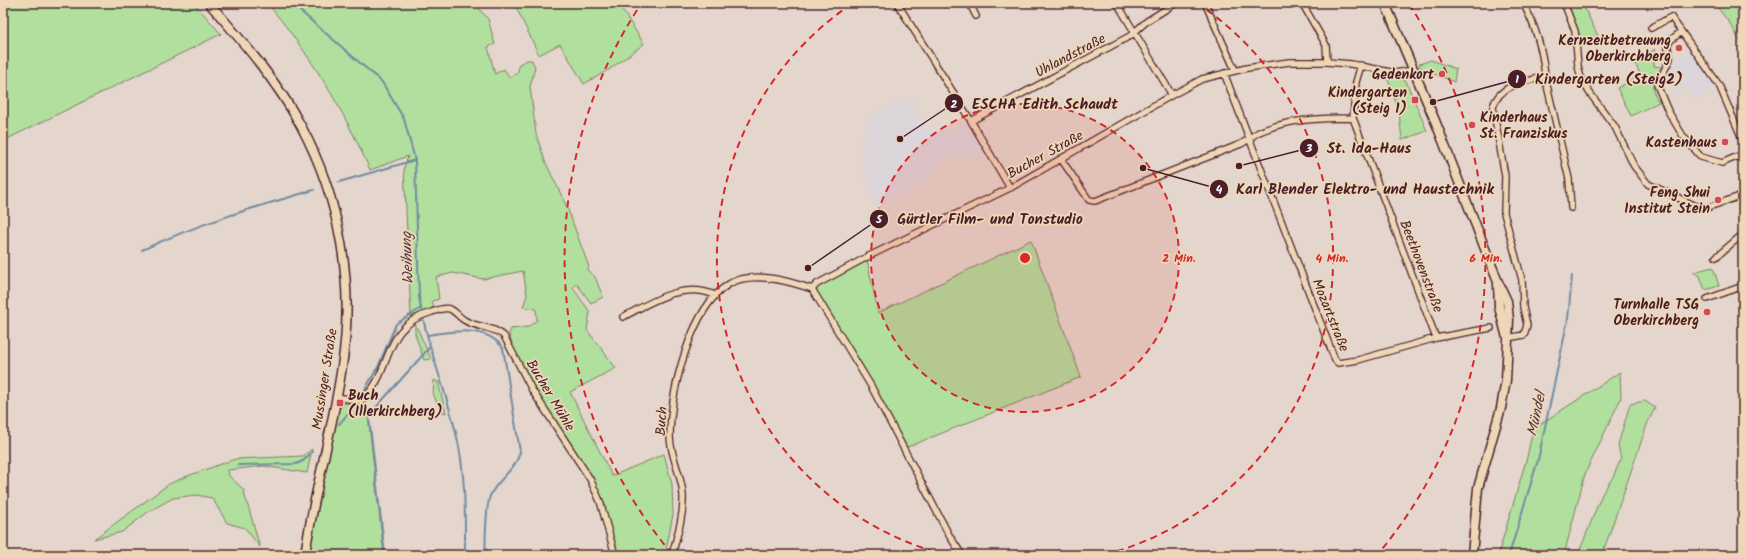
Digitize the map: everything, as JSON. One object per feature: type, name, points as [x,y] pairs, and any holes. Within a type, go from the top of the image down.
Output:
[{"type":"street","name":"Mussinger Straße","points":[[209,3],[251,51],[292,110],[309,142],[326,182],[340,236],[346,292],[345,340],[336,398],[309,526],[305,555]]},
{"type":"street","points":[[897,3],[971,121],[1010,188]]},
{"type":"street","points":[[972,3],[972,8],[976,16]]},
{"type":"street","points":[[1117,3],[1172,95]]},
{"type":"street","name":"Uhlandstraße","points":[[971,121],[1130,36],[1134,31],[1176,3]]},
{"type":"street","points":[[1205,3],[1235,70]]},
{"type":"street","points":[[1302,3],[1326,45],[1327,62]]},
{"type":"street","points":[[1385,3],[1414,70],[1498,282],[1507,301],[1509,320],[1506,380],[1501,408],[1478,488],[1472,555]]},
{"type":"street","points":[[1523,3],[1534,29],[1544,62],[1545,77],[1569,179],[1571,208]]},
{"type":"street","points":[[1564,3],[1575,31],[1578,66],[1581,78],[1589,92],[1615,127],[1634,166],[1648,184],[1696,206],[1706,208],[1743,195]]},
{"type":"street","points":[[1651,28],[1671,17],[1700,55],[1719,85],[1743,141]]},
{"type":"street","points":[[1681,32],[1667,43],[1670,60],[1657,85],[1668,111],[1683,136],[1701,157],[1722,163],[1743,154]]},
{"type":"street","name":"Bucher Straße","points":[[812,289],[817,284],[869,256],[1010,188],[1194,82],[1235,70],[1289,62],[1327,62],[1361,65],[1395,73],[1414,70]]},
{"type":"street","name":"Beethovenstraße","points":[[1361,65],[1356,82],[1353,118],[1436,338]]},
{"type":"street","name":"Mozartstraße","points":[[1224,73],[1335,360],[1338,363],[1358,360],[1436,338]]},
{"type":"street","points":[[1507,338],[1524,335],[1527,325],[1523,307],[1522,280],[1504,213],[1505,176],[1493,107],[1495,99],[1505,89],[1524,81],[1545,77]]},
{"type":"street","points":[[1061,159],[1089,200],[1095,201],[1241,144],[1258,132],[1295,122],[1320,118],[1353,118]]},
{"type":"street","points":[[1716,257],[1743,234]]},
{"type":"street","name":"Buch","points":[[672,555],[680,521],[683,495],[671,444],[672,415],[686,347],[715,295],[729,284],[755,278],[782,280],[812,289]]},
{"type":"street","points":[[1707,300],[1743,286]]},
{"type":"street","points":[[812,289],[871,386],[949,535],[962,555]]},
{"type":"street","points":[[623,317],[672,293],[690,290],[709,292],[715,295]]},
{"type":"street","name":"Bucher Mühle","points":[[336,398],[360,401],[370,393],[398,333],[415,317],[442,309],[450,309],[465,321],[480,327],[498,330],[504,336],[532,390],[590,479],[600,501],[615,555]]},
{"type":"street","points":[[1436,338],[1490,328]]},
{"type":"shaded area","points":[[1690,47],[1717,86],[1695,101],[1687,88],[1677,95],[1664,74],[1676,59]]},
{"type":"shaded area","points":[[910,97],[926,129],[952,130],[968,123],[984,151],[978,159],[958,155],[933,167],[936,173],[930,176],[932,180],[876,206],[865,175],[862,149],[866,119],[868,116]]},
{"type":"green space","points":[[8,3],[194,3],[221,34],[3,141],[3,6]]},
{"type":"green space","points":[[267,3],[474,3],[488,19],[495,44],[488,47],[495,74],[504,69],[510,78],[518,72],[519,64],[527,60],[532,60],[535,67],[530,87],[536,134],[545,161],[567,207],[589,267],[587,270],[595,277],[603,297],[591,303],[576,283],[573,288],[590,312],[587,330],[616,368],[570,392],[612,476],[664,454],[672,484],[673,514],[665,555],[618,555],[600,495],[532,385],[514,350],[509,334],[511,329],[528,327],[537,320],[536,309],[523,307],[527,295],[523,271],[483,279],[453,273],[436,277],[439,299],[432,301],[434,309],[411,316],[404,168],[408,156],[370,170],[325,83],[298,43]]},
{"type":"green space","points":[[514,3],[618,3],[644,44],[610,69],[584,84],[560,44],[539,55]]},
{"type":"green space","points":[[1568,3],[1582,3],[1598,36],[1582,41]]},
{"type":"green space","points":[[1714,3],[1743,3],[1743,47],[1731,25]]},
{"type":"green space","points":[[1655,49],[1654,66],[1662,67],[1653,84],[1654,92],[1659,102],[1631,116],[1617,88],[1641,76],[1635,63]]},
{"type":"green space","points":[[1431,60],[1456,69],[1454,82],[1420,68],[1419,64]]},
{"type":"green space","points":[[1386,74],[1406,81],[1427,131],[1402,140],[1399,112]]},
{"type":"green space","points":[[1031,240],[1081,377],[905,448],[864,368],[816,294],[817,287],[867,259],[878,313]]},
{"type":"green space","points":[[1713,267],[1719,286],[1705,290],[1700,276],[1693,272]]},
{"type":"green space","points":[[415,323],[431,359],[424,360],[415,334]]},
{"type":"green space","points":[[3,352],[5,352],[6,403],[3,511]]},
{"type":"green space","points":[[1620,372],[1621,398],[1585,474],[1564,555],[1498,555],[1527,457],[1533,429]]},
{"type":"green space","points":[[434,380],[438,382],[446,413],[441,412],[433,394]]},
{"type":"green space","points":[[1645,401],[1655,408],[1648,422],[1602,555],[1578,555],[1602,494],[1613,477],[1621,459],[1618,445],[1630,404]]},
{"type":"green space","points":[[345,403],[357,404],[361,412],[368,416],[384,555],[308,555],[337,411]]},
{"type":"green space","points":[[312,449],[307,473],[264,466],[228,470],[229,476],[243,489],[260,547],[245,528],[227,523],[212,498],[196,495],[173,498],[148,512],[122,532],[94,539],[169,484],[190,475],[235,459],[303,456]]},
{"type":"waterway","name":"Weihung","points":[[291,3],[382,82],[404,119],[415,160],[419,297],[426,332],[452,416],[462,463],[465,555]]},
{"type":"waterway","points":[[339,182],[415,160]]},
{"type":"waterway","points":[[142,250],[205,224],[314,190]]},
{"type":"waterway","name":"Mündel","points":[[1509,555],[1538,460],[1568,319],[1572,276]]},
{"type":"waterway","points":[[361,396],[378,367],[396,324],[421,308]]},
{"type":"waterway","points":[[428,335],[468,331],[488,336],[503,348],[520,452],[515,464],[497,484],[490,496],[486,517],[485,555]]},
{"type":"waterway","points":[[371,413],[430,347]]},
{"type":"waterway","points":[[339,424],[355,406]]},
{"type":"waterway","points":[[369,417],[385,555]]},
{"type":"waterway","points":[[238,465],[296,464],[303,461],[312,452]]},
{"type":"place","name":"Kernzeitbetreuung Oberkirchberg","points":[[1679,48]]},
{"type":"place","name":"Gedenkort","points":[[1442,74]]},
{"type":"place","name":"Kindergarten (Steig 1)","points":[[1415,100]]},
{"type":"place","name":"Kindergarten (Steig2)","points":[[1433,102]]},
{"type":"place","name":"Kinderhaus St. Franziskus","points":[[1472,125]]},
{"type":"place","name":"ESCHA Edith Schaudt","points":[[900,139]]},
{"type":"place","name":"Kastenhaus","points":[[1725,142]]},
{"type":"place","name":"St. Ida-Haus","points":[[1239,166]]},
{"type":"place","name":"Karl Blender Elektro- und Haustechnik","points":[[1143,168]]},
{"type":"place","name":"Feng Shui Institut Stein","points":[[1718,200]]},
{"type":"place","name":"Gürtler Film- und Tonstudio","points":[[808,268]]},
{"type":"place","name":"Turnhalle TSG Oberkirchberg","points":[[1707,312]]},
{"type":"place","name":"Buch (Illerkirchberg)","points":[[340,403]]}]
